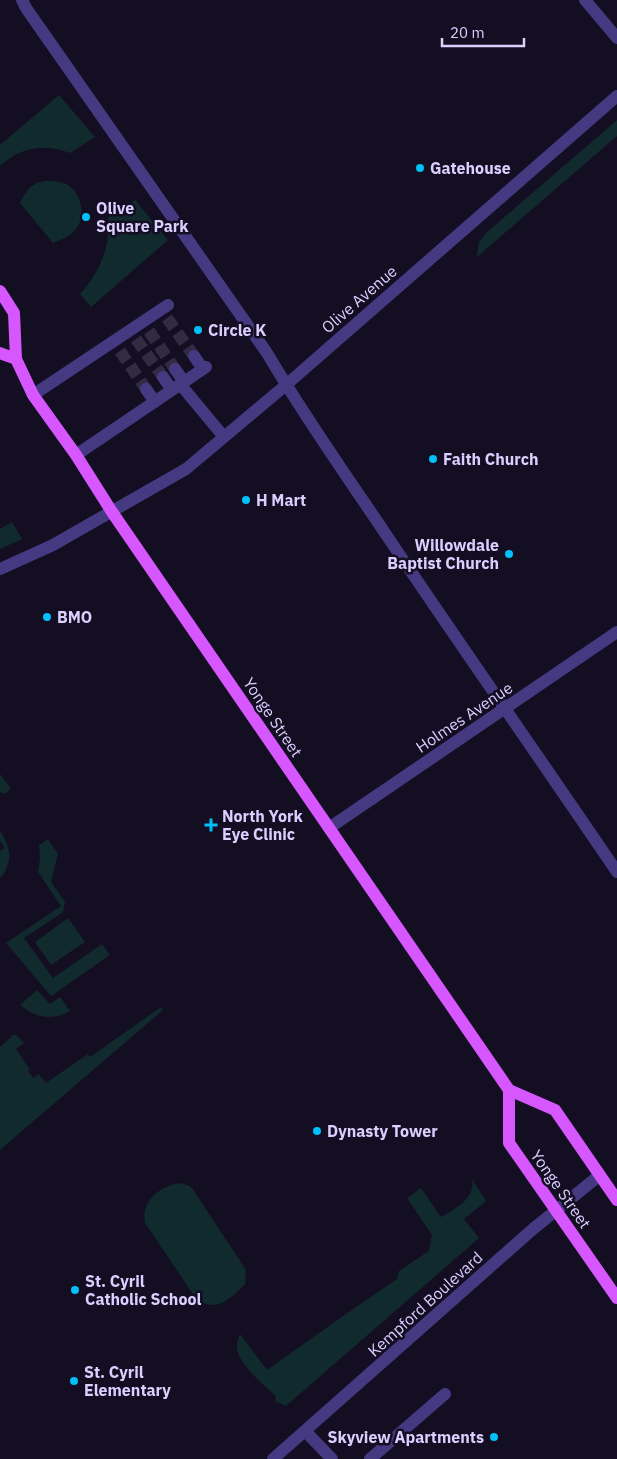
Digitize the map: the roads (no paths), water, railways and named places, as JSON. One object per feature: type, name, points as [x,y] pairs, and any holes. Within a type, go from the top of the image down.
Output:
[{"type":"main road","name":"Yonge Street","points":[[0,291],[14,313],[16,359],[33,396],[76,455],[112,512],[509,1090],[509,1143],[617,1298]]},
{"type":"main road","points":[[0,353],[16,359]]},
{"type":"main road","points":[[509,1090],[555,1110],[617,1200]]},
{"type":"street","points":[[22,0],[267,353],[286,385],[617,872]]},
{"type":"street","points":[[585,0],[617,38]]},
{"type":"street","name":"Olive Avenue","points":[[0,569],[53,545],[186,469],[286,385],[617,96]]},
{"type":"street","points":[[33,396],[117,346],[166,311]]},
{"type":"street","points":[[76,455],[204,368],[194,356]]},
{"type":"street","points":[[175,369],[179,385]]},
{"type":"street","points":[[163,377],[179,385],[224,437]]},
{"type":"street","points":[[146,389],[155,402]]},
{"type":"street","name":"Holmes Avenue","points":[[329,828],[617,632]]},
{"type":"street","name":"Kempford Boulevard","points":[[273,1459],[533,1229],[600,1175]]},
{"type":"street","points":[[370,1459],[445,1394]]},
{"type":"street","points":[[305,1431],[332,1459]]},
{"type":"tunnel","points":[[167,318],[194,356]]},
{"type":"tunnel","points":[[149,331],[175,369]]},
{"type":"tunnel","points":[[136,339],[163,377]]},
{"type":"tunnel","points":[[120,351],[146,389]]},
{"type":"place","name":"Gatehouse","points":[[420,168]]},
{"type":"place","name":"Olive Square Park","points":[[86,217]]},
{"type":"place","name":"Circle K","points":[[198,330]]},
{"type":"place","name":"Faith Church","points":[[433,459]]},
{"type":"place","name":"H Mart","points":[[246,500]]},
{"type":"place","name":"Willowdale Baptist Church","points":[[509,554]]},
{"type":"place","name":"BMO","points":[[47,617]]},
{"type":"place","name":"North York Eye Clinic","points":[[211,825]]},
{"type":"place","name":"Dynasty Tower","points":[[317,1131]]},
{"type":"place","name":"St. Cyril Catholic School","points":[[75,1290]]},
{"type":"place","name":"St. Cyril Elementary","points":[[74,1381]]},
{"type":"place","name":"Skyview Apartments","points":[[494,1437]]}]
